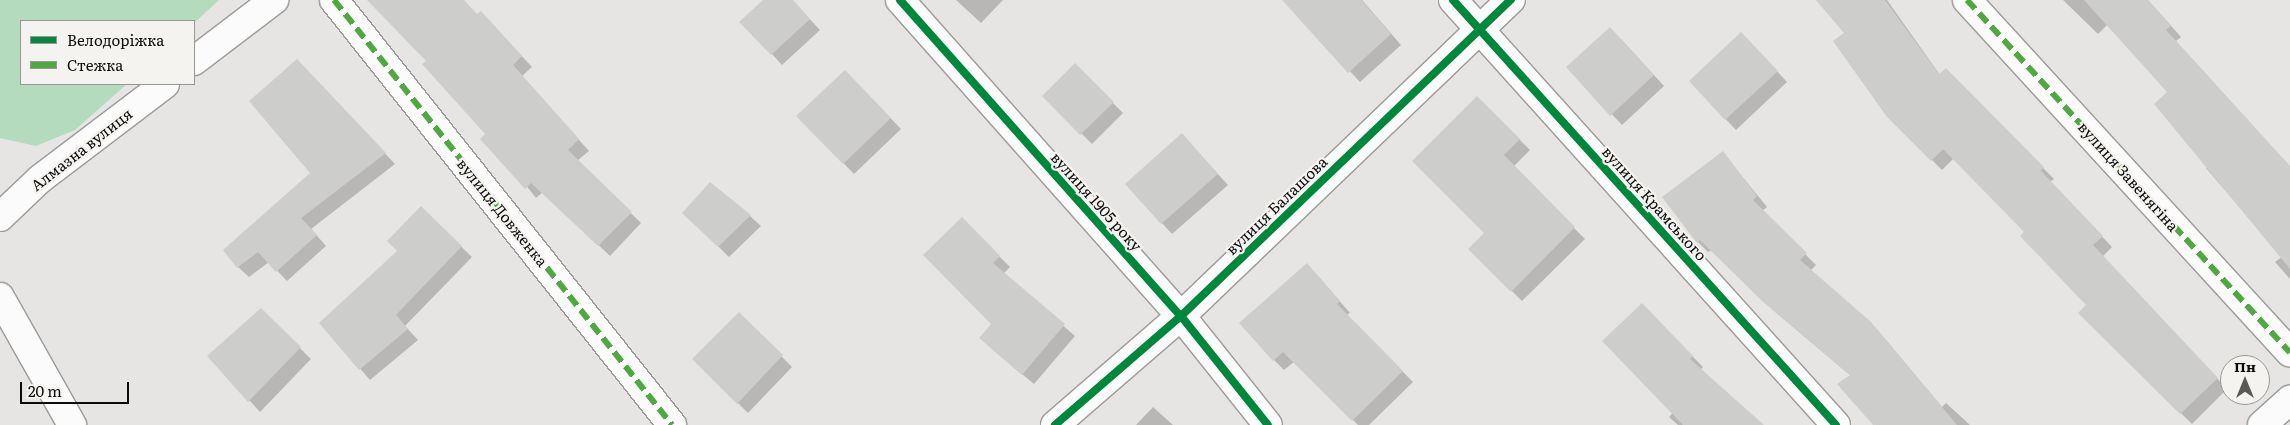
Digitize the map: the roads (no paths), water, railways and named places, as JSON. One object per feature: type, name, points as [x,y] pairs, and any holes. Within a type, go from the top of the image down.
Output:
[{"type":"street","points":[[195,61],[274,0]]},
{"type":"street","name":"вулиця Довженка","points":[[334,0],[672,425]]},
{"type":"street","name":"вулиця 1905 року","points":[[900,0],[1180,316],[1268,425]]},
{"type":"street","name":"вулиця Крамського","points":[[1453,0],[1836,425]]},
{"type":"street","name":"вулиця Балашова","points":[[1055,425],[1180,316],[1511,0]]},
{"type":"street","name":"вулиця Завенягіна","points":[[1967,0],[2290,352]]},
{"type":"street","name":"Алмазна вулиця","points":[[0,217],[40,179],[164,85]]},
{"type":"street","points":[[0,297],[72,425]]},
{"type":"street","points":[[2262,425],[2290,400]]}]
